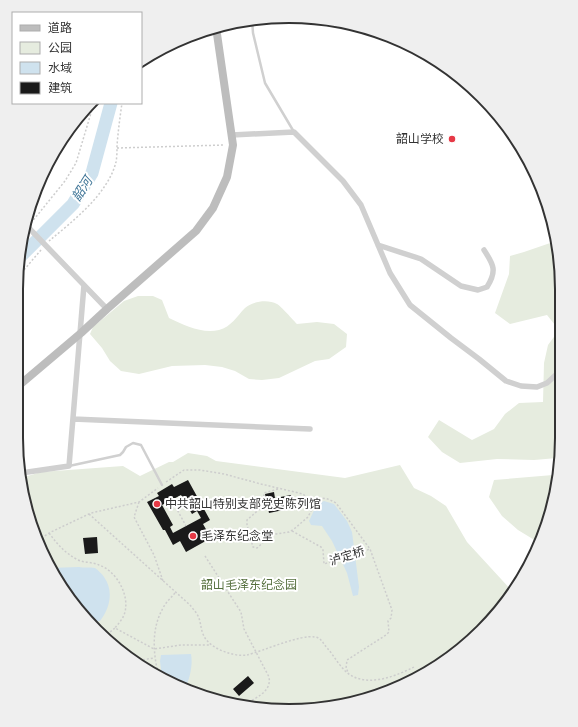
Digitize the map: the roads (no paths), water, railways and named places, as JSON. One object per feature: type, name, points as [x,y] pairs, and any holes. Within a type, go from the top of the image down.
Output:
[{"type":"main road","points":[[23,382],[196,231],[213,208],[227,177],[233,144],[217,33]]},
{"type":"street","points":[[232,135],[294,132],[343,181],[361,205],[390,273],[410,305],[506,382],[520,386],[537,387],[547,383],[555,376]]},
{"type":"street","points":[[30,229],[107,308]]},
{"type":"street","points":[[378,244],[421,259],[461,286],[478,290],[487,287],[493,278],[493,264],[484,250]]},
{"type":"street","points":[[25,472],[69,466],[84,285]]},
{"type":"street","points":[[72,419],[310,429]]},
{"type":"lane","points":[[252,25],[265,83],[294,132]]},
{"type":"lane","points":[[69,466],[120,456],[124,452],[126,446],[133,442],[141,445],[162,485]]},
{"type":"water","points":[[324,501],[334,504],[347,521],[352,532],[359,587],[358,595],[353,596],[347,573],[332,541],[322,526],[311,525],[309,521],[317,504]]},
{"type":"water","points":[[57,568],[95,568],[99,571],[107,582],[110,594],[106,611],[100,621],[97,622],[78,600]]},
{"type":"water","points":[[191,654],[191,671],[187,684],[161,671],[161,655]]},
{"type":"waterway","name":"韶河","points":[[25,252],[73,204],[92,173],[111,104]]},
{"type":"place","name":"韶山学校","points":[[452,139]]},
{"type":"place","name":"中共韶山特别支部党史陈列馆","points":[[157,504]]},
{"type":"place","name":"毛泽东纪念堂","points":[[193,536]]},
{"type":"park label","name":"韶山毛泽东纪念园","points":[[249,585]]}]
